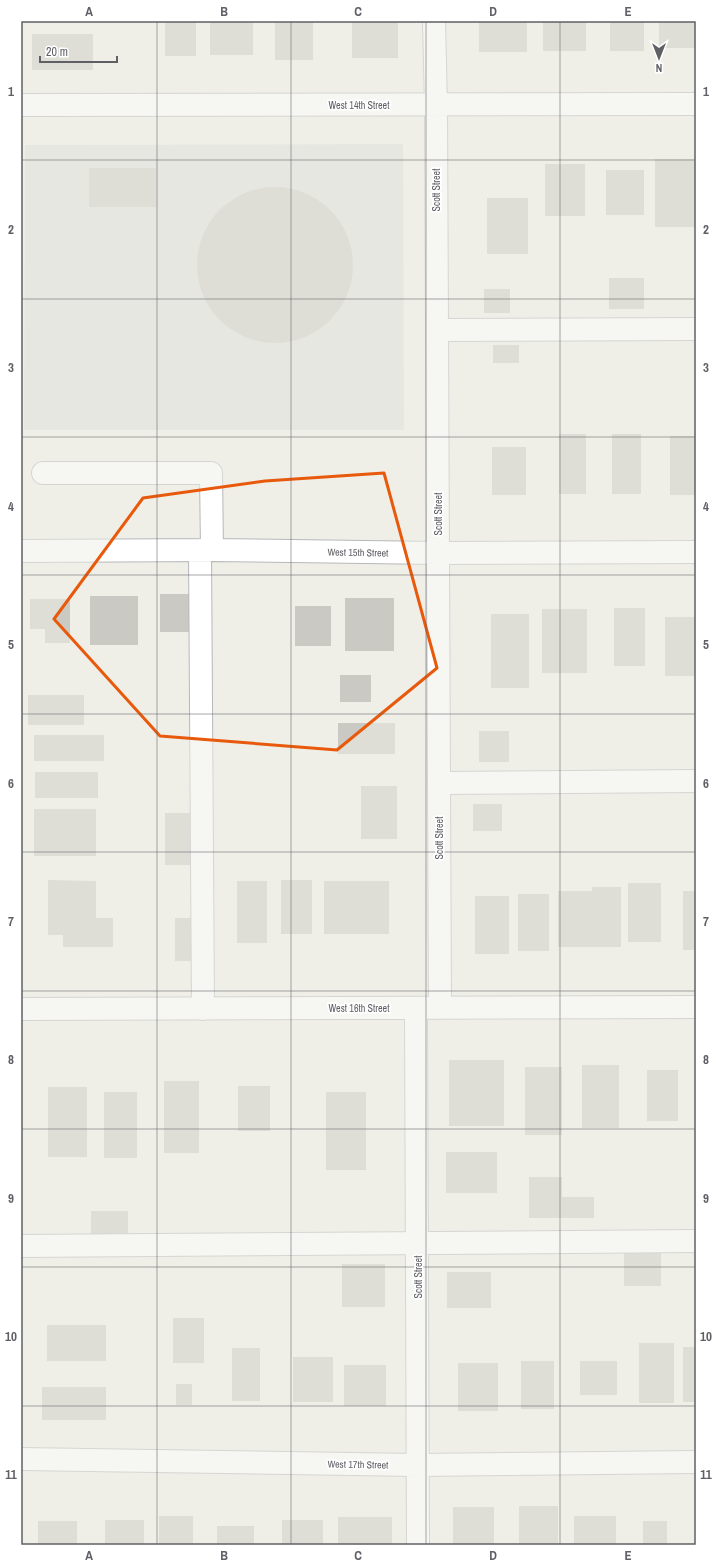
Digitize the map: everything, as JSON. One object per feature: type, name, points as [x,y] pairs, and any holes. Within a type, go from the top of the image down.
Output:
[{"type":"street","name":"Scott Street","points":[[434,21],[436,105],[440,1008]]},
{"type":"street","name":"West 14th Street","points":[[21,105],[696,104]]},
{"type":"street","points":[[437,330],[696,329]]},
{"type":"street","points":[[43,473],[210,473],[206,550],[203,1009]]},
{"type":"street","name":"West 15th Street","points":[[21,551],[206,550],[438,553],[696,552]]},
{"type":"street","points":[[439,783],[696,781]]},
{"type":"street","name":"West 16th Street","points":[[21,1009],[696,1007]]},
{"type":"street","name":"Scott Street","points":[[416,1008],[418,1545]]},
{"type":"street","points":[[21,1246],[696,1241]]},
{"type":"street","name":"West 17th Street","points":[[21,1459],[418,1465],[696,1462]]},
{"type":"highlighted area","points":[[384,473],[437,668],[337,750],[160,736],[54,619],[143,498],[265,481]]},
{"type":"shaded area","points":[[403,144],[404,430],[24,430],[25,145]]},
{"type":"building","points":[[165,21],[196,21],[196,56],[165,56]]},
{"type":"building","points":[[210,21],[253,21],[253,55],[210,55]]},
{"type":"building","points":[[275,21],[313,21],[313,60],[275,60]]},
{"type":"building","points":[[352,21],[398,21],[398,58],[352,58]]},
{"type":"building","points":[[479,21],[527,21],[527,52],[479,52]]},
{"type":"building","points":[[543,21],[586,21],[586,51],[543,51]]},
{"type":"building","points":[[610,21],[644,21],[644,51],[610,51]]},
{"type":"building","points":[[659,21],[696,21],[696,48],[659,48]]},
{"type":"building","points":[[32,34],[93,34],[93,70],[32,70]]},
{"type":"building","points":[[655,159],[696,159],[696,227],[655,227]]},
{"type":"building","points":[[545,164],[585,164],[585,216],[545,216]]},
{"type":"building","points":[[89,168],[156,168],[156,207],[89,207]]},
{"type":"building","points":[[606,170],[644,170],[644,215],[606,215]]},
{"type":"building","points":[[267,187],[283,187],[298,190],[312,196],[325,205],[335,215],[344,228],[350,242],[353,265],[352,280],[344,302],[335,315],[325,325],[312,334],[298,340],[283,343],[267,343],[252,340],[238,334],[225,325],[215,315],[206,302],[200,288],[197,273],[197,257],[200,242],[206,228],[215,215],[225,205],[238,196],[252,190]]},
{"type":"building","points":[[487,198],[528,198],[528,254],[487,254]]},
{"type":"building","points":[[609,278],[644,278],[644,309],[609,309]]},
{"type":"building","points":[[484,289],[510,289],[510,313],[484,313]]},
{"type":"building","points":[[493,345],[519,345],[519,363],[493,363]]},
{"type":"building","points":[[559,434],[586,434],[586,494],[559,494]]},
{"type":"building","points":[[612,434],[641,434],[641,494],[612,494]]},
{"type":"building","points":[[670,436],[696,436],[696,495],[670,495]]},
{"type":"building","points":[[492,447],[526,447],[526,495],[492,495]]},
{"type":"building","points":[[160,594],[189,594],[189,632],[160,632]]},
{"type":"building","points":[[90,596],[138,596],[138,645],[90,645]]},
{"type":"building","points":[[345,598],[394,598],[394,651],[345,651]]},
{"type":"building","points":[[30,599],[70,599],[70,643],[45,643],[45,629],[30,629]]},
{"type":"building","points":[[295,606],[331,606],[331,646],[295,646]]},
{"type":"building","points":[[614,608],[645,608],[645,666],[614,666]]},
{"type":"building","points":[[542,609],[587,609],[587,673],[542,673]]},
{"type":"building","points":[[491,614],[529,614],[529,688],[491,688]]},
{"type":"building","points":[[665,617],[696,617],[696,676],[665,676]]},
{"type":"building","points":[[340,675],[371,675],[371,702],[340,702]]},
{"type":"building","points":[[28,695],[84,695],[84,725],[28,725]]},
{"type":"building","points":[[338,723],[395,723],[395,754],[338,754]]},
{"type":"building","points":[[479,731],[509,731],[509,762],[479,762]]},
{"type":"building","points":[[34,735],[104,735],[104,761],[34,761]]},
{"type":"building","points":[[35,772],[98,772],[98,798],[35,798]]},
{"type":"building","points":[[361,786],[397,786],[397,839],[361,839]]},
{"type":"building","points":[[473,804],[502,804],[502,831],[473,831]]},
{"type":"building","points":[[34,809],[96,809],[96,856],[34,856]]},
{"type":"building","points":[[165,813],[191,813],[191,865],[165,865]]},
{"type":"building","points":[[48,880],[96,881],[96,918],[113,918],[113,947],[63,947],[63,935],[48,935]]},
{"type":"building","points":[[281,880],[312,880],[312,934],[281,934]]},
{"type":"building","points":[[237,881],[267,881],[267,943],[237,943]]},
{"type":"building","points":[[324,881],[389,881],[389,934],[324,934]]},
{"type":"building","points":[[628,883],[661,883],[661,942],[628,942]]},
{"type":"building","points":[[592,887],[621,887],[621,947],[558,947],[558,891],[592,891]]},
{"type":"building","points":[[683,891],[696,891],[696,950],[683,950]]},
{"type":"building","points":[[518,894],[549,894],[549,951],[518,951]]},
{"type":"building","points":[[475,896],[509,896],[509,954],[475,954]]},
{"type":"building","points":[[175,918],[198,918],[198,961],[175,961]]},
{"type":"building","points":[[449,1060],[504,1060],[504,1126],[449,1126]]},
{"type":"building","points":[[582,1065],[619,1065],[619,1128],[582,1128]]},
{"type":"building","points":[[525,1067],[562,1067],[562,1135],[525,1135]]},
{"type":"building","points":[[647,1070],[678,1070],[678,1121],[647,1121]]},
{"type":"building","points":[[164,1081],[199,1081],[199,1153],[164,1153]]},
{"type":"building","points":[[238,1086],[270,1086],[270,1131],[238,1131]]},
{"type":"building","points":[[48,1087],[87,1087],[87,1157],[48,1157]]},
{"type":"building","points":[[104,1092],[137,1092],[137,1158],[104,1158]]},
{"type":"building","points":[[326,1092],[366,1092],[366,1170],[326,1170]]},
{"type":"building","points":[[446,1152],[497,1152],[497,1193],[446,1193]]},
{"type":"building","points":[[529,1177],[562,1177],[562,1197],[594,1197],[594,1218],[529,1218]]},
{"type":"building","points":[[91,1211],[128,1211],[128,1236],[91,1236]]},
{"type":"building","points":[[624,1252],[661,1252],[661,1286],[624,1286]]},
{"type":"building","points":[[342,1264],[385,1264],[385,1307],[342,1307]]},
{"type":"building","points":[[447,1272],[491,1272],[491,1308],[447,1308]]},
{"type":"building","points":[[173,1318],[204,1318],[204,1363],[173,1363]]},
{"type":"building","points":[[47,1325],[106,1325],[106,1361],[47,1361]]},
{"type":"building","points":[[639,1343],[674,1343],[674,1403],[639,1403]]},
{"type":"building","points":[[683,1347],[696,1347],[696,1402],[683,1402]]},
{"type":"building","points":[[232,1348],[260,1348],[260,1401],[232,1401]]},
{"type":"building","points":[[293,1357],[333,1357],[333,1402],[293,1402]]},
{"type":"building","points":[[521,1361],[554,1361],[554,1409],[521,1409]]},
{"type":"building","points":[[580,1361],[617,1361],[617,1395],[580,1395]]},
{"type":"building","points":[[458,1363],[498,1363],[498,1411],[458,1411]]},
{"type":"building","points":[[344,1365],[386,1365],[386,1406],[344,1406]]},
{"type":"building","points":[[176,1384],[192,1384],[192,1405],[176,1405]]},
{"type":"building","points":[[42,1387],[106,1387],[106,1420],[42,1420]]},
{"type":"building","points":[[519,1506],[558,1506],[558,1545],[519,1545]]},
{"type":"building","points":[[453,1507],[494,1507],[494,1545],[453,1545]]},
{"type":"building","points":[[159,1516],[193,1516],[193,1545],[159,1545]]},
{"type":"building","points":[[574,1516],[616,1516],[616,1545],[574,1545]]},
{"type":"building","points":[[338,1517],[392,1517],[392,1545],[338,1545]]},
{"type":"building","points":[[105,1520],[144,1520],[144,1545],[105,1545]]},
{"type":"building","points":[[282,1520],[323,1520],[323,1545],[282,1545]]},
{"type":"building","points":[[38,1521],[77,1521],[77,1545],[38,1545]]},
{"type":"building","points":[[643,1521],[667,1521],[667,1545],[643,1545]]},
{"type":"building","points":[[217,1526],[254,1526],[254,1545],[217,1545]]}]
